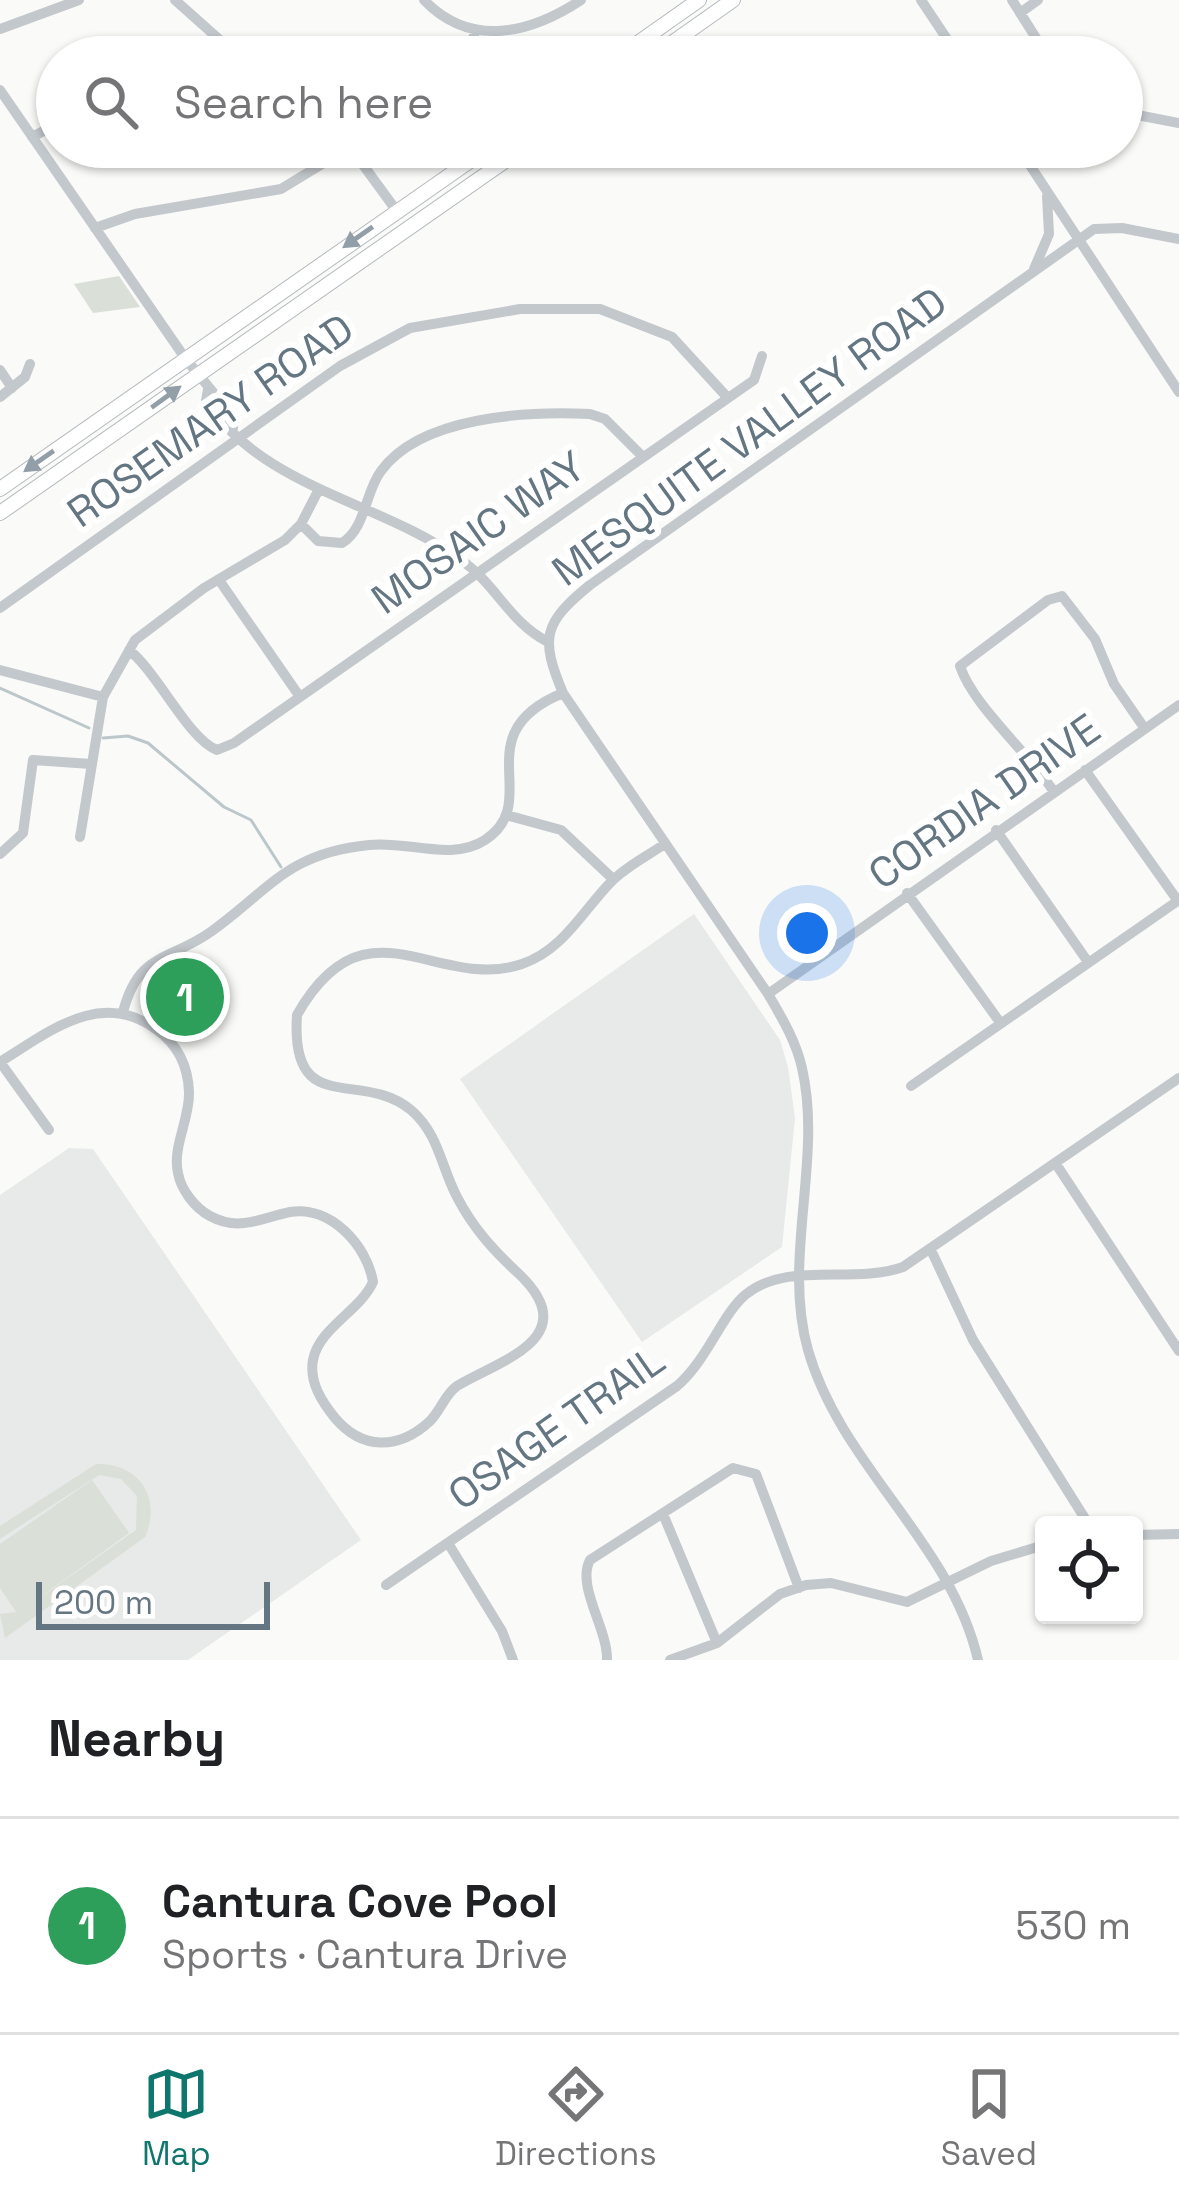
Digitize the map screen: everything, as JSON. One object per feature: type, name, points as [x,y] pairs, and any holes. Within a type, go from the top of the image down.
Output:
[{"type":"main road","points":[[648,36],[699,0]]},
{"type":"main road","points":[[682,36],[733,0]]},
{"type":"main road","points":[[0,489],[459,168]]},
{"type":"main road","points":[[0,513],[494,168]]},
{"type":"street","points":[[0,29],[80,0]]},
{"type":"street","points":[[175,0],[215,36]]},
{"type":"street","points":[[424,0],[444,18],[475,29],[519,32],[581,0]]},
{"type":"street","points":[[921,0],[945,36]]},
{"type":"street","points":[[1012,0],[1035,36]]},
{"type":"street","points":[[1020,13],[1038,0]]},
{"type":"street","points":[[474,36],[475,29]]},
{"type":"street","points":[[0,90],[36,143]]},
{"type":"street","points":[[1143,116],[1179,123]]},
{"type":"street","points":[[32,137],[36,135]]},
{"type":"street","points":[[53,168],[208,388],[206,401],[221,424],[237,432],[267,461],[318,490],[410,525],[478,574],[524,629],[548,642]]},
{"type":"street","points":[[95,228],[135,214],[281,189],[316,168]]},
{"type":"street","points":[[365,168],[396,210]]},
{"type":"street","points":[[1032,168],[1179,392]]},
{"type":"street","points":[[1027,278],[1049,234],[1044,187]]},
{"type":"street","points":[[1079,239],[1108,226],[1179,239]]},
{"type":"street","name":"MESQUITE VALLEY ROAD","points":[[979,1660],[952,1582],[825,1391],[804,1334],[799,1276],[807,1106],[796,1047],[768,994],[563,693],[548,642],[555,617],[590,585],[1079,239]]},
{"type":"street","name":"ROSEMARY ROAD","points":[[0,608],[237,432],[382,339],[410,328],[520,309],[600,308],[648,323],[694,356],[727,397]]},
{"type":"street","name":"MOSAIC WAY","points":[[129,650],[177,702],[205,746],[218,750],[754,380],[762,356]]},
{"type":"street","points":[[0,397],[30,364]]},
{"type":"street","points":[[0,370],[12,388]]},
{"type":"street","points":[[301,524],[318,541],[341,543],[365,509],[380,472],[403,449],[428,435],[485,422],[590,414],[605,418],[642,456]]},
{"type":"street","points":[[80,837],[104,697],[129,650],[164,617],[285,540],[301,524],[318,490]]},
{"type":"street","points":[[219,580],[300,697]]},
{"type":"street","points":[[1054,792],[965,680],[960,666],[1048,600],[1062,596],[1076,609],[1114,684],[1144,728]]},
{"type":"street","points":[[0,670],[104,697]]},
{"type":"street","points":[[123,1012],[145,965],[214,930],[263,884],[303,862],[367,844],[450,851],[490,838],[506,815],[514,730],[540,703],[563,693]]},
{"type":"street","name":"CORDIA DRIVE","points":[[768,994],[996,830],[1178,708]]},
{"type":"street","points":[[0,854],[23,833],[33,760],[91,764]]},
{"type":"street","points":[[910,1086],[1179,900],[1085,770]]},
{"type":"street","points":[[506,815],[561,830],[613,879]]},
{"type":"street","points":[[996,830],[1088,962]]},
{"type":"street","points":[[49,1130],[0,1063],[73,1017],[123,1012],[166,1036],[185,1066],[189,1107],[177,1157],[178,1174],[192,1201],[214,1219],[244,1225],[292,1211],[320,1216],[359,1248],[373,1282],[318,1347],[313,1376],[321,1399],[348,1431],[381,1445],[399,1441],[430,1421],[454,1388],[519,1358],[533,1341],[539,1310],[533,1290],[488,1247],[465,1210],[428,1127],[389,1098],[330,1089],[316,1081],[298,1052],[297,1015],[331,972],[374,953],[414,952],[476,969],[526,963],[566,935],[613,879],[663,844]]},
{"type":"street","points":[[907,893],[1000,1021]]},
{"type":"street","name":"OSAGE TRAIL","points":[[386,1585],[677,1386],[702,1364],[744,1296],[777,1279],[872,1276],[903,1268],[1178,1080]]},
{"type":"street","points":[[1056,1164],[1179,1351]]},
{"type":"street","points":[[931,1250],[979,1351],[1084,1516]]},
{"type":"street","points":[[607,1660],[606,1631],[585,1569],[590,1559],[711,1478],[743,1468],[756,1474],[799,1588]]},
{"type":"street","points":[[663,1514],[717,1643]]},
{"type":"street","points":[[1143,1535],[1179,1534]]},
{"type":"street","points":[[448,1543],[502,1631],[513,1660]]},
{"type":"street","points":[[670,1660],[717,1643],[780,1594],[799,1588],[831,1583],[907,1602],[991,1562],[1035,1548]]},
{"type":"shaded area","points":[[119,276],[140,307],[93,313],[74,284]]},
{"type":"shaded area","points":[[694,914],[780,1040],[788,1067],[795,1118],[782,1247],[642,1342],[460,1079]]},
{"type":"shaded area","points":[[195,975],[208,998],[177,1019],[161,996]]},
{"type":"shaded area","points":[[69,1148],[93,1149],[361,1540],[188,1660],[0,1660],[0,1195]]},
{"type":"shaded area","points":[[96,1464],[124,1469],[143,1485],[151,1509],[145,1537],[5,1638],[0,1614],[16,1612],[0,1588],[0,1544],[92,1480],[129,1533],[18,1613],[136,1530],[137,1496],[121,1479],[99,1475],[0,1539],[0,1526]]},
{"type":"waterway","points":[[0,688],[89,728]]},
{"type":"waterway","points":[[103,738],[128,736],[148,743],[224,807],[251,820],[281,867]]},
{"type":"place","name":"Cantura Cove Pool","points":[[185,997]]}]
